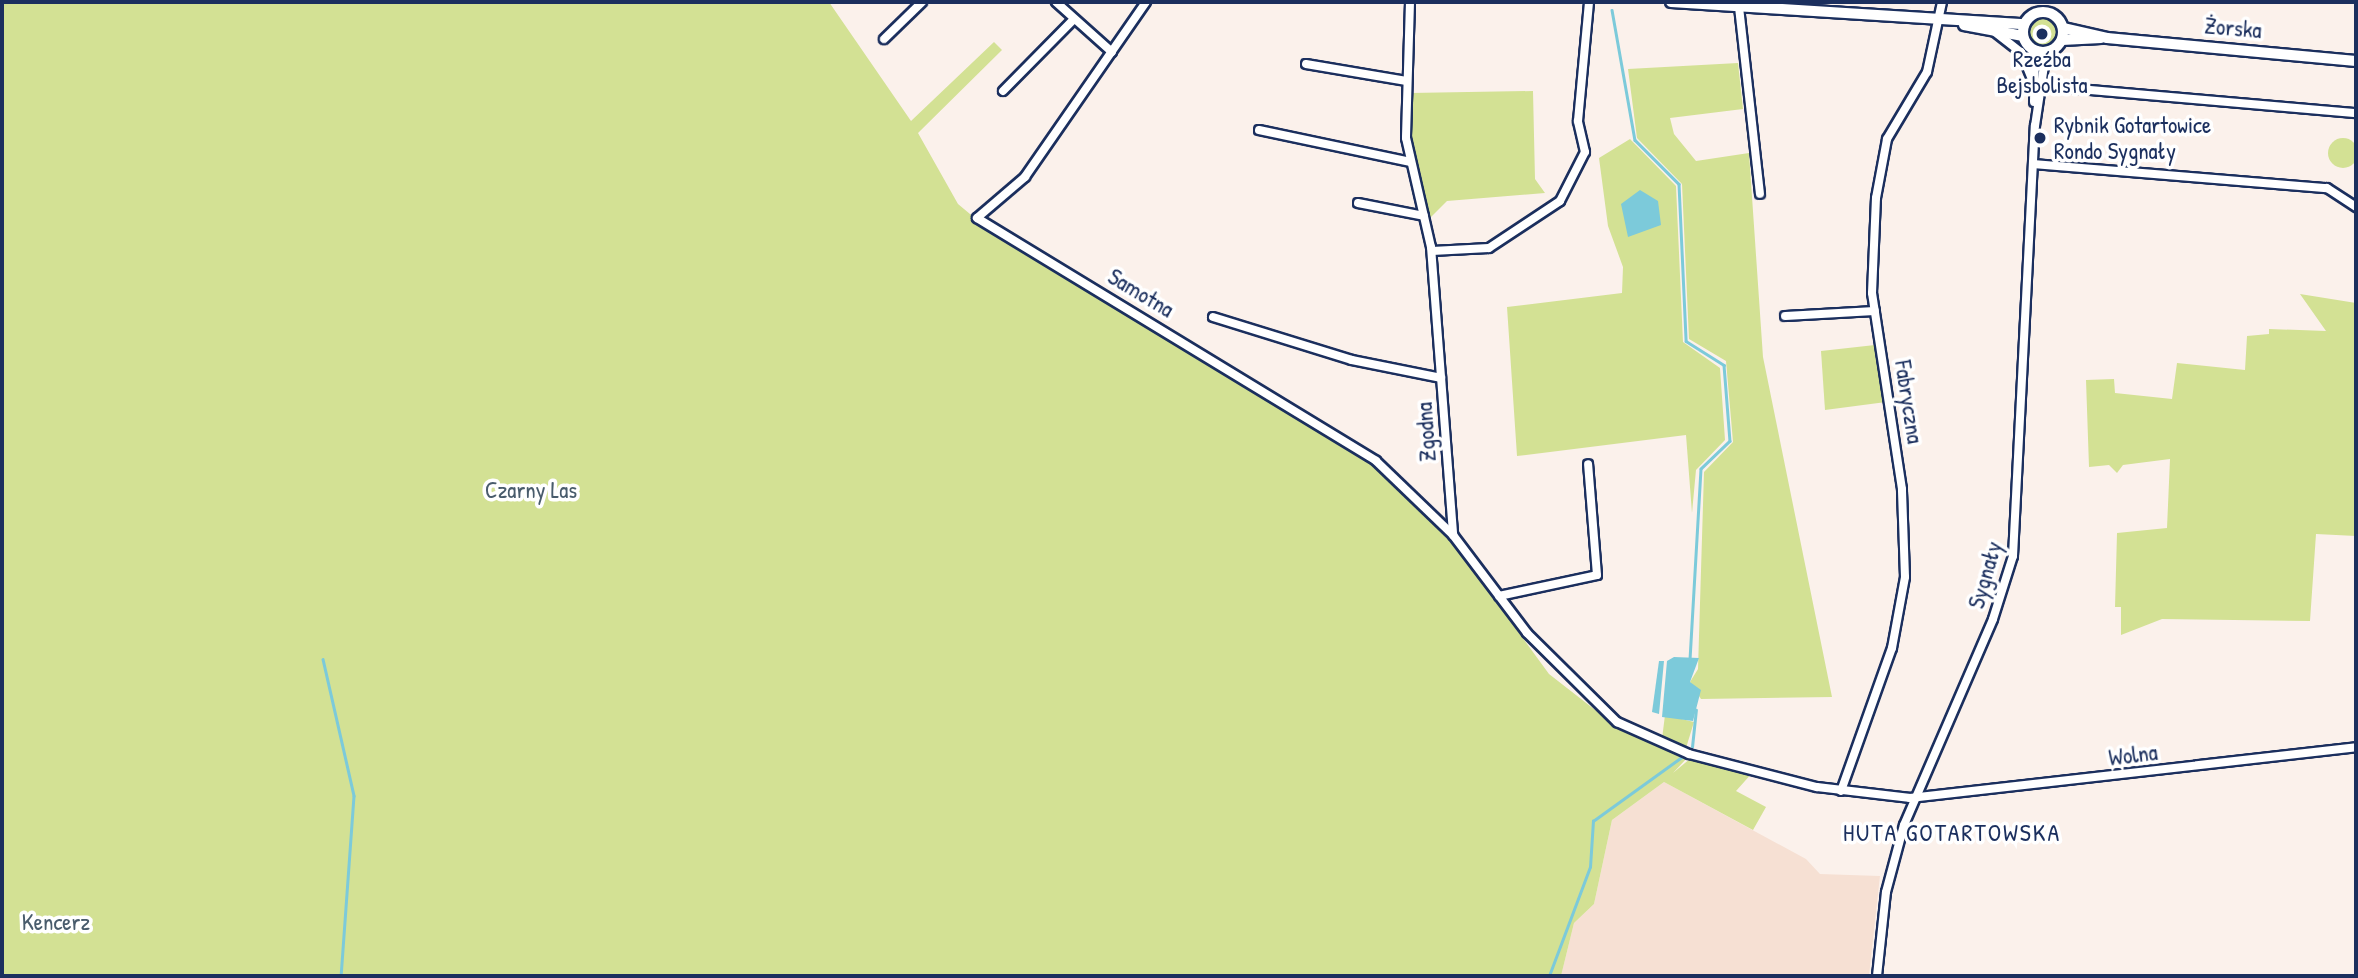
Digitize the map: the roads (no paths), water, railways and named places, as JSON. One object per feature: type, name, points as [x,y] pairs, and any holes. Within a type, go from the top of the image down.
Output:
[{"type":"main road","points":[[1671,2],[2024,30],[2040,51],[2062,40],[2063,28]]},
{"type":"main road","name":"Żorska","points":[[2024,30],[2045,12],[2063,28],[2106,37],[2356,61]]},
{"type":"main road","points":[[1964,24],[1994,32],[2024,30]]},
{"type":"main road","name":"Żorska","points":[[2062,40],[2106,37]]},
{"type":"street","points":[[884,39],[922,2]]},
{"type":"street","points":[[1056,2],[1112,52]]},
{"type":"street","name":"Samotna","points":[[1146,2],[1025,177],[977,218],[1376,461],[1453,535]]},
{"type":"street","name":"Zgodna","points":[[1410,2],[1407,81],[1412,162],[1432,251],[1453,535]]},
{"type":"street","points":[[1432,251],[1489,248],[1560,201],[1586,152],[1578,121],[1589,2]]},
{"type":"street","name":"Fabryczna","points":[[1842,791],[1892,648],[1905,577],[1902,489],[1871,274],[1882,156],[1927,72],[1942,2]]},
{"type":"street","points":[[1738,8],[1760,194]]},
{"type":"street","points":[[1003,91],[1074,19]]},
{"type":"street","points":[[1994,32],[2023,55],[2037,85],[2356,113]]},
{"type":"street","name":"Sygnały","points":[[1877,976],[1886,892],[1915,798],[1993,619],[2013,556],[2040,51]]},
{"type":"street","points":[[1306,64],[1407,81]]},
{"type":"street","points":[[1259,130],[1412,162]]},
{"type":"street","points":[[2033,163],[2328,188],[2356,207]]},
{"type":"street","points":[[1358,202],[1424,216]]},
{"type":"street","points":[[1785,316],[1875,312]]},
{"type":"street","points":[[1213,317],[1352,360],[1441,378]]},
{"type":"street","points":[[1499,596],[1597,575],[1588,464]]},
{"type":"street","points":[[1453,535],[1527,633],[1616,722],[1689,754],[1842,791],[1915,798]]},
{"type":"street","name":"Wolna","points":[[1915,798],[2356,747]]},
{"type":"water","points":[[1640,190],[1658,201],[1661,225],[1628,237],[1621,204]]},
{"type":"water","points":[[1674,657],[1699,658],[1690,682],[1701,690],[1693,721],[1662,717],[1667,661]]},
{"type":"water","points":[[1659,661],[1664,661],[1659,714],[1652,712]]},
{"type":"waterway","points":[[1612,10],[1635,140],[1679,184],[1686,341],[1724,365],[1730,441],[1701,469],[1690,660]]},
{"type":"waterway","points":[[323,659],[354,796],[341,976]]},
{"type":"waterway","points":[[1692,747],[1696,710]]},
{"type":"waterway","points":[[1549,976],[1590,867],[1593,821],[1683,756]]},
{"type":"place","name":"Rzeźba Bejsbolista","points":[[2042,34]]},
{"type":"place","name":"Rybnik Gotartowice Rondo Sygnały","points":[[2040,138]]},
{"type":"district","name":"HUTA GOTARTOWSKA","points":[[1952,833]]},
{"type":"park label","name":"Czarny Las","points":[[531,490]]},
{"type":"park label","name":"Kencerz","points":[[56,922]]}]
